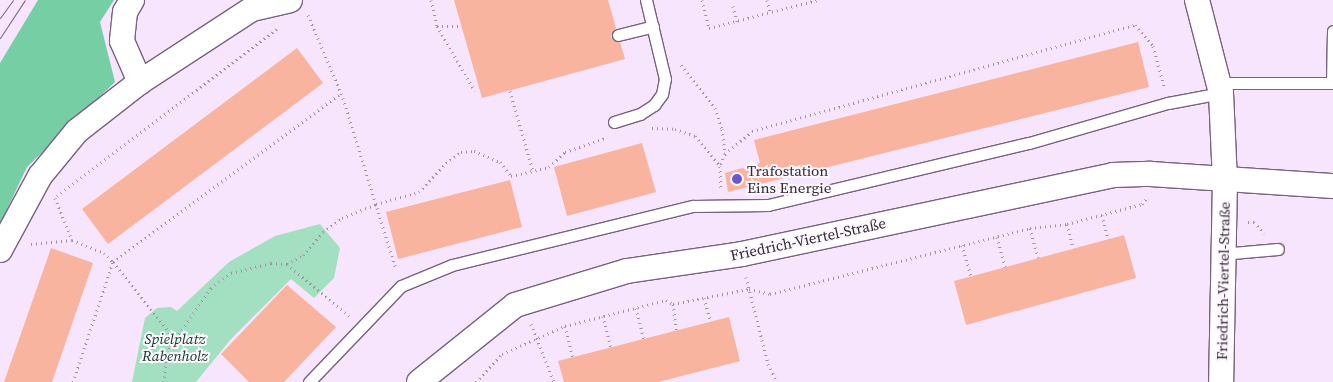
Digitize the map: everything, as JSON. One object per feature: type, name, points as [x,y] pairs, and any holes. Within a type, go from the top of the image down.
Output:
[{"type":"street","points":[[132,0],[125,12],[122,41],[140,82]]},
{"type":"street","name":"Friedrich-Viertel-Straße","points":[[1197,0],[1220,88],[1226,180],[1221,254],[1221,382]]},
{"type":"street","points":[[4,242],[35,185],[77,131],[140,82],[252,9],[293,3]]},
{"type":"street","name":"Friedrich-Viertel-Straße","points":[[419,382],[515,305],[627,271],[742,254],[1113,175],[1152,174],[1167,177],[1333,186]]},
{"type":"lane","points":[[614,122],[640,114],[654,105],[662,94],[665,79],[659,46],[646,0]]},
{"type":"lane","points":[[618,35],[654,26]]},
{"type":"lane","points":[[309,382],[401,286],[452,265],[693,206],[768,204],[1029,143],[1220,88],[1332,83],[1333,31]]},
{"type":"lane","points":[[1221,254],[1278,249]]},
{"type":"path","points":[[431,0],[437,26],[475,91]]},
{"type":"path","points":[[702,0],[709,28],[806,1],[817,0]]},
{"type":"path","points":[[767,0],[770,12]]},
{"type":"path","points":[[293,3],[340,92],[401,286]]},
{"type":"path","points":[[55,198],[279,28],[293,3]]},
{"type":"path","points":[[733,6],[737,21]]},
{"type":"path","points":[[721,205],[720,166],[725,154],[752,131],[1135,25],[1154,46],[1168,103]]},
{"type":"path","points":[[437,26],[461,26]]},
{"type":"path","points":[[659,46],[686,70],[715,108],[722,129],[725,154]]},
{"type":"path","points":[[510,91],[533,171]]},
{"type":"path","points":[[73,382],[114,262],[340,92]]},
{"type":"path","points":[[604,141],[614,122]]},
{"type":"path","points":[[646,128],[675,129],[695,136],[720,166]]},
{"type":"path","points":[[164,382],[166,358],[175,338],[211,288],[224,278],[271,263],[287,264],[303,255],[337,221],[376,204],[419,192],[446,163],[461,152],[474,151],[500,162],[511,176],[549,167],[565,152],[611,139]]},
{"type":"path","points":[[476,382],[502,354],[536,336],[565,326],[666,300],[673,304],[749,289],[770,294],[1030,228],[1067,224],[1142,204],[1167,177]]},
{"type":"path","points":[[35,185],[55,198],[72,240]]},
{"type":"path","points":[[1102,215],[1108,239]]},
{"type":"path","points":[[1223,220],[1254,222],[1278,249]]},
{"type":"path","points":[[1067,224],[1074,248]]},
{"type":"path","points":[[1030,228],[1038,258]]},
{"type":"path","points":[[997,237],[1005,267]]},
{"type":"path","points":[[4,242],[28,244],[72,240],[104,253],[114,262],[175,338]]},
{"type":"path","points":[[962,245],[971,276]]},
{"type":"path","points":[[742,254],[768,364],[777,382]]},
{"type":"path","points":[[287,264],[336,304],[360,329]]},
{"type":"path","points":[[704,298],[711,322]]},
{"type":"path","points":[[522,302],[554,382]]},
{"type":"path","points":[[673,304],[676,330]]},
{"type":"path","points":[[636,308],[644,339]]},
{"type":"path","points":[[603,316],[610,348]]},
{"type":"path","points":[[565,326],[573,357]]},
{"type":"green space","points":[[38,0],[114,0],[100,22],[115,82],[27,167],[0,224],[0,63]]},
{"type":"green space","name":"Spielplatz Rabenholz","points":[[320,224],[340,248],[334,278],[314,298],[291,279],[231,339],[196,382],[132,382],[145,318],[157,308],[171,307],[177,311],[229,262],[275,236]]},
{"type":"building","points":[[454,0],[608,0],[616,28],[611,37],[620,42],[625,59],[482,98]]},
{"type":"building","points":[[1138,42],[1149,87],[728,192],[725,173],[760,163],[754,140]]},
{"type":"building","points":[[297,48],[323,83],[108,244],[82,209]]},
{"type":"building","points":[[642,143],[656,192],[567,216],[554,167]]},
{"type":"building","points":[[510,180],[522,227],[398,259],[386,212]]},
{"type":"building","points":[[1124,235],[1136,278],[966,325],[954,281]]},
{"type":"building","points":[[51,248],[93,263],[52,382],[4,382]]},
{"type":"building","points":[[287,285],[336,327],[284,382],[249,382],[221,354]]},
{"type":"building","points":[[729,317],[740,361],[658,382],[564,382],[558,361]]},
{"type":"tram line","points":[[0,18],[13,0]]},
{"type":"tram line","points":[[0,38],[25,0]]},
{"type":"place","name":"Trafostation Eins Energie","points":[[737,179]]}]
